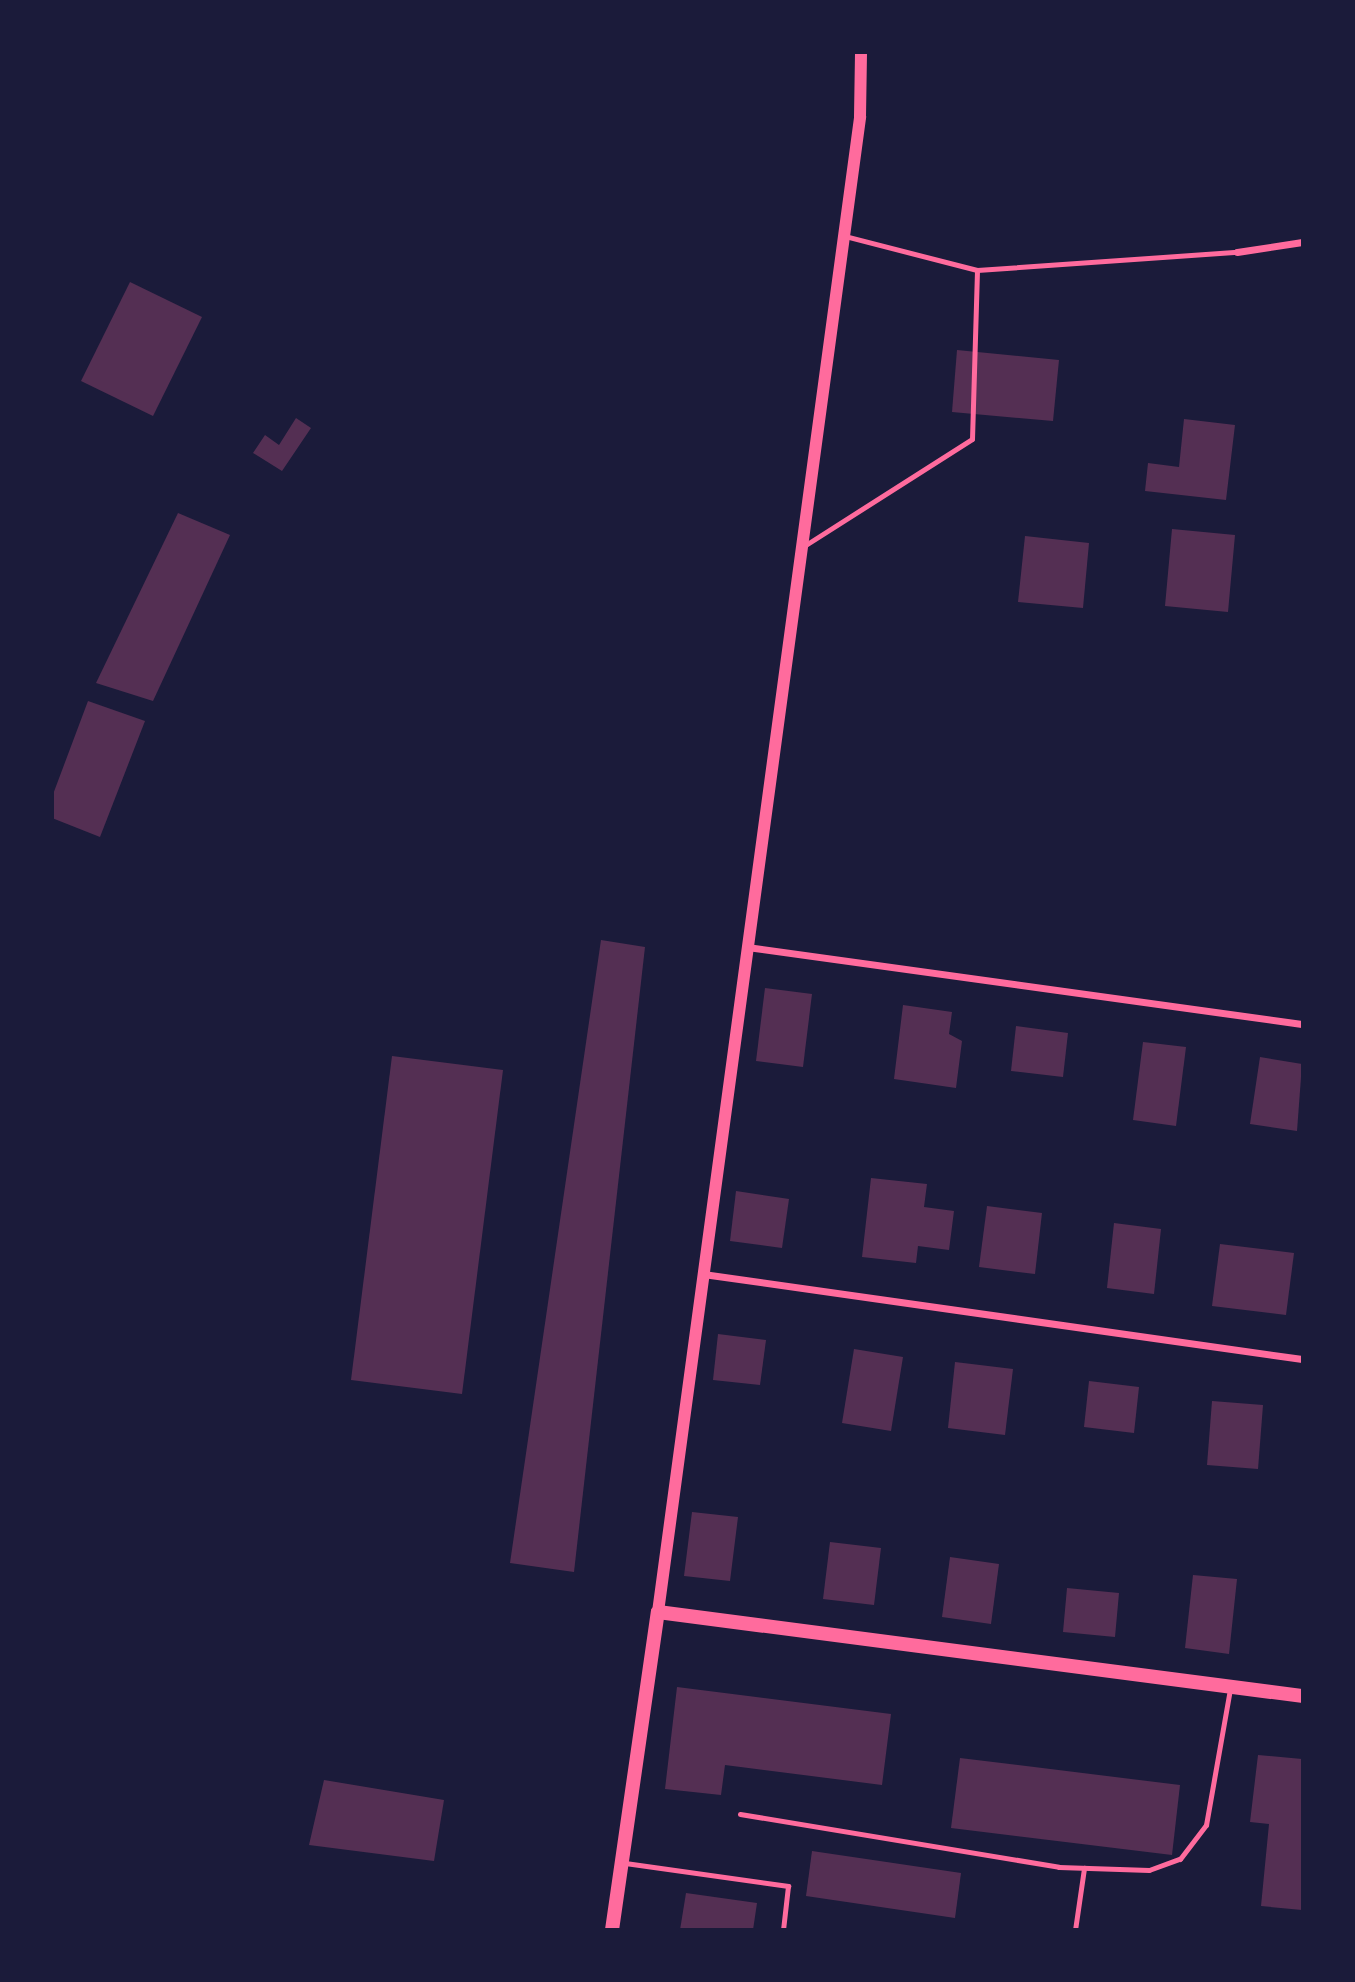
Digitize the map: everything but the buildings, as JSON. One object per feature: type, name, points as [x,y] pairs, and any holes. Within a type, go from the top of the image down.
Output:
[{"type":"main road","points":[[612,1930],[658,1612],[1303,1696]]},
{"type":"street","points":[[658,1612],[843,236],[862,52]]},
{"type":"street","points":[[1237,252],[1303,242]]},
{"type":"street","points":[[747,947],[1303,1024]]},
{"type":"street","points":[[703,1274],[1303,1359]]},
{"type":"lane","points":[[843,236],[977,270],[1237,252]]},
{"type":"lane","points":[[802,548],[972,439],[977,270]]},
{"type":"lane","points":[[740,1814],[1084,1868],[1149,1870],[1180,1858],[1206,1825],[1231,1686]]},
{"type":"lane","points":[[622,1862],[788,1886],[783,1930]]},
{"type":"lane","points":[[1075,1930],[1084,1868]]}]
